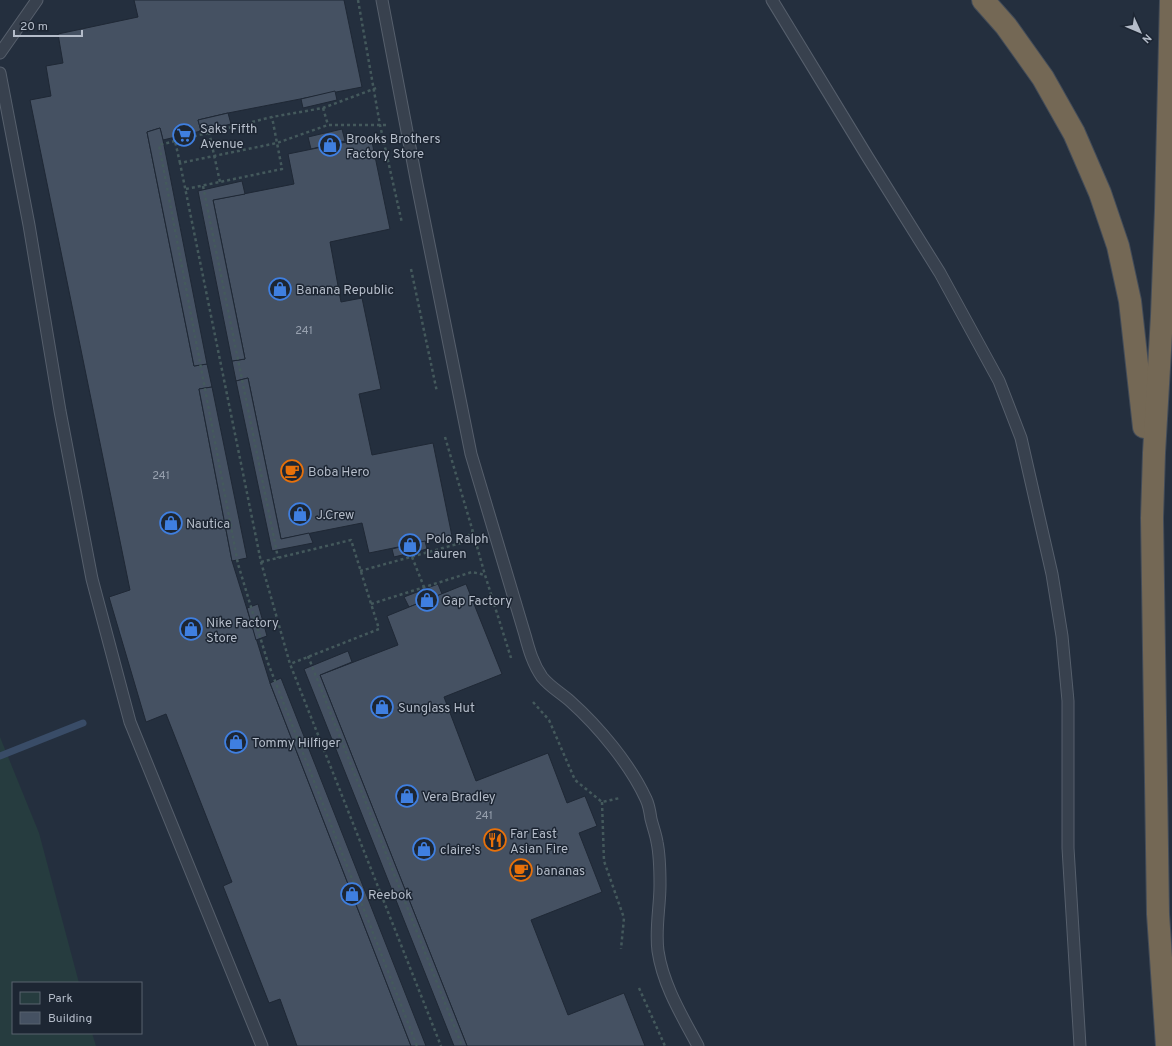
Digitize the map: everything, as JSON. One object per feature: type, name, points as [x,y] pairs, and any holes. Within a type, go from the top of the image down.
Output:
[{"type":"highway","points":[[983,0],[1006,26],[1043,78],[1074,133],[1102,199],[1118,246],[1130,301],[1144,424],[1152,518]]},
{"type":"highway","points":[[1167,1046],[1158,914],[1152,518],[1166,210],[1171,0]]},
{"type":"lane","points":[[0,53],[37,0]]},
{"type":"lane","points":[[382,0],[417,184],[472,454],[533,662],[543,678],[556,691],[570,700],[602,735],[631,772],[646,800],[658,844],[660,886],[656,929],[662,972],[675,1002],[698,1046]]},
{"type":"lane","points":[[772,0],[940,273],[999,381],[1020,438],[1052,574],[1062,636],[1068,701],[1068,848],[1080,1046]]},
{"type":"lane","points":[[0,73],[29,225],[60,411],[92,579],[130,722],[262,1046]]},
{"type":"path","points":[[358,0],[380,125],[402,223]]},
{"type":"path","points":[[378,86],[323,108],[272,117],[159,145],[238,564],[268,663],[417,1046]]},
{"type":"path","points":[[323,108],[328,125]]},
{"type":"path","points":[[186,189],[282,169],[272,117]]},
{"type":"path","points":[[180,163],[277,143],[328,125],[386,125]]},
{"type":"path","points":[[210,132],[220,182]]},
{"type":"path","points":[[175,141],[261,562],[290,664],[441,1046]]},
{"type":"path","points":[[203,186],[278,558]]},
{"type":"path","points":[[411,269],[436,392]]},
{"type":"path","points":[[445,437],[511,658]]},
{"type":"path","points":[[360,571],[462,543],[477,530]]},
{"type":"path","points":[[261,562],[351,540],[379,629],[290,664]]},
{"type":"path","points":[[412,556],[424,587]]},
{"type":"path","points":[[371,604],[472,572],[490,575]]},
{"type":"path","points":[[308,656],[462,1046]]},
{"type":"path","points":[[533,702],[549,720],[575,780],[602,802],[604,861],[624,918],[621,949]]},
{"type":"path","points":[[602,802],[620,798]]},
{"type":"path","points":[[639,988],[665,1046]]},
{"type":"green space","points":[[0,737],[39,833],[79,982],[12,982],[12,1034],[92,1034],[96,1046],[0,1046]]},
{"type":"building","points":[[134,0],[344,0],[362,87],[198,120],[201,131],[163,140],[160,128],[147,132],[194,366],[207,364],[212,387],[199,389],[232,561],[270,683],[411,1046],[297,1046],[280,999],[269,1003],[223,886],[232,882],[166,714],[146,722],[109,597],[130,590],[30,100],[51,96],[46,66],[63,63],[58,34],[138,17]]},
{"type":"building","points":[[335,91],[337,100],[303,108],[301,99]]},
{"type":"building","points":[[228,113],[231,124],[201,131],[198,120]]},
{"type":"building","points":[[160,128],[207,364],[194,366],[147,132]]},
{"type":"building","points":[[342,129],[345,141],[311,149],[308,137]]},
{"type":"building","points":[[371,137],[390,229],[330,242],[341,302],[362,298],[381,389],[359,394],[372,455],[433,443],[452,536],[369,553],[362,523],[281,539],[248,378],[236,381],[232,361],[245,359],[213,200],[294,184],[288,154]]},
{"type":"building","points":[[242,181],[245,194],[213,200],[245,359],[232,361],[198,191]]},
{"type":"building","points":[[248,378],[281,539],[309,533],[313,543],[272,551],[236,381]]},
{"type":"building","points":[[212,387],[247,558],[232,561],[199,389]]},
{"type":"building","points":[[425,541],[427,549],[394,557],[392,549]]},
{"type":"building","points":[[438,584],[442,594],[409,607],[404,597]]},
{"type":"building","points":[[466,584],[502,674],[444,697],[476,781],[548,753],[567,803],[585,796],[597,826],[579,833],[602,892],[531,920],[568,1015],[624,993],[645,1046],[467,1046],[320,675],[398,645],[387,616]]},
{"type":"building","points":[[258,604],[267,636],[256,640],[247,608]]},
{"type":"building","points":[[348,651],[352,662],[320,675],[467,1046],[454,1046],[304,669]]},
{"type":"building","points":[[281,678],[426,1046],[411,1046],[270,683]]},
{"type":"waterway","points":[[0,756],[83,723]]},
{"type":"place","name":"Saks Fifth Avenue","points":[[184,135]]},
{"type":"place","name":"Brooks Brothers Factory Store","points":[[330,145]]},
{"type":"place","name":"Banana Republic","points":[[280,289]]},
{"type":"place","name":"Boba Hero","points":[[292,471]]},
{"type":"place","name":"J.Crew","points":[[300,514]]},
{"type":"place","name":"Nautica","points":[[171,523]]},
{"type":"place","name":"Polo Ralph Lauren","points":[[410,545]]},
{"type":"place","name":"Gap Factory","points":[[427,600]]},
{"type":"place","name":"Nike Factory Store","points":[[191,629]]},
{"type":"place","name":"Sunglass Hut","points":[[382,707]]},
{"type":"place","name":"Tommy Hilfiger","points":[[236,742]]},
{"type":"place","name":"Vera Bradley","points":[[407,796]]},
{"type":"place","name":"Far East Asian Fire","points":[[495,840]]},
{"type":"place","name":"claire's","points":[[424,849]]},
{"type":"place","name":"bananas","points":[[521,870]]},
{"type":"place","name":"Reebok","points":[[352,894]]}]
